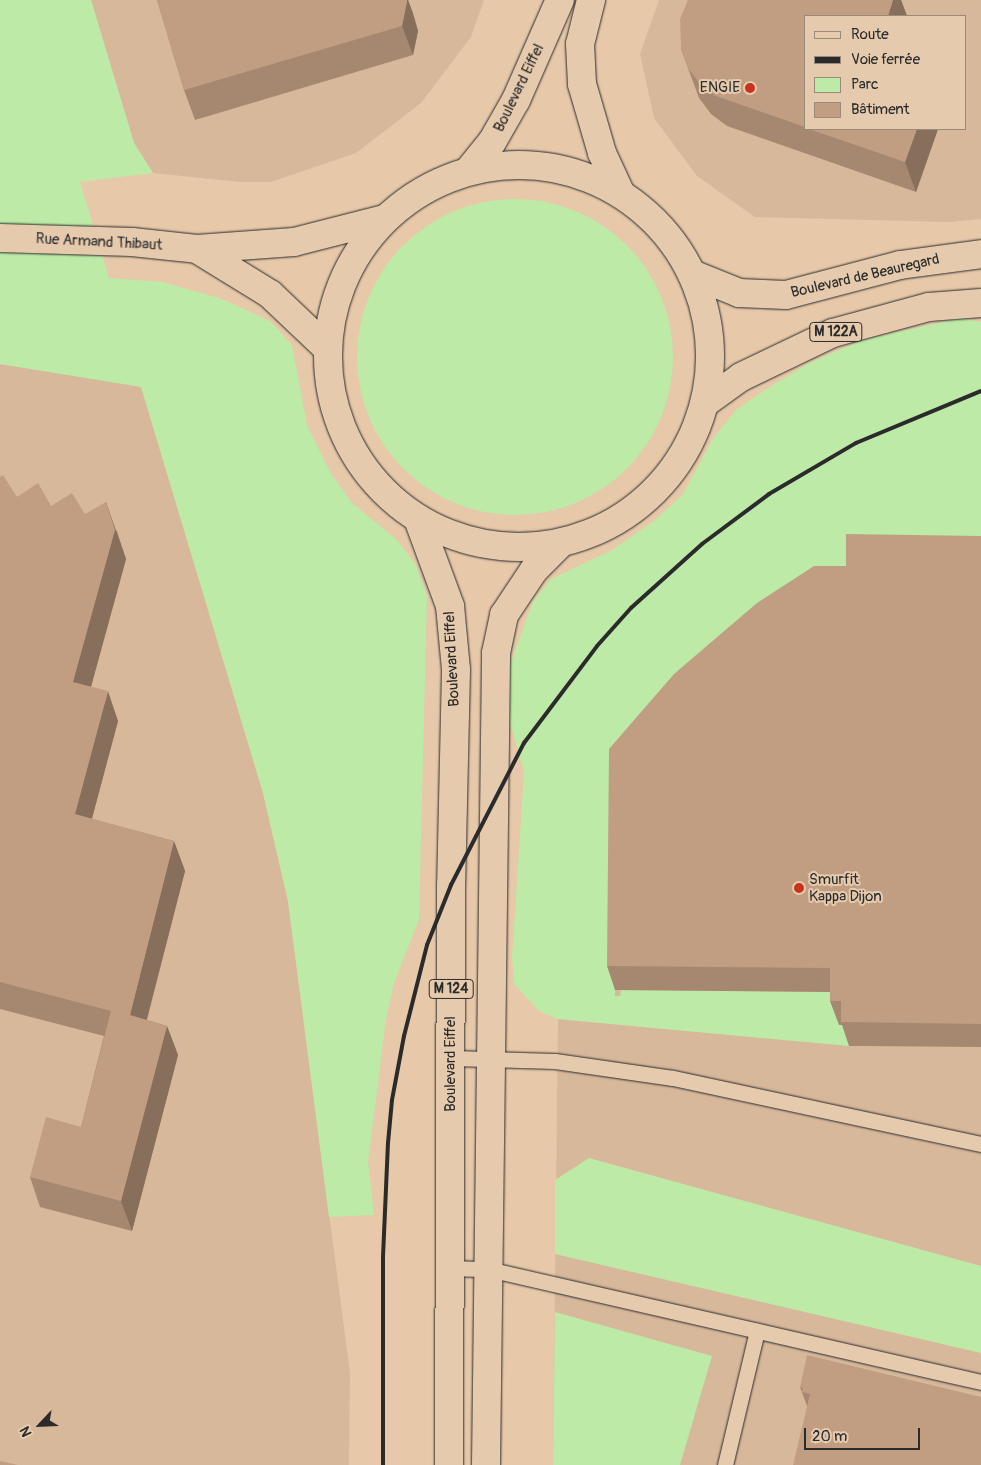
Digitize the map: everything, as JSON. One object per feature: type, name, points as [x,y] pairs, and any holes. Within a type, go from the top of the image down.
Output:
[{"type":"main road","name":"Boulevard Eiffel","points":[[469,170],[492,142],[516,100],[560,0]]},
{"type":"main road","points":[[592,0],[580,44],[582,84],[602,153],[620,192]]},
{"type":"main road","points":[[521,164],[572,171],[620,192],[662,228],[692,274],[710,337],[706,403],[686,452],[653,494],[610,526],[560,544],[523,548],[487,545],[451,536],[418,519],[379,487],[350,446],[332,399],[328,349],[344,278],[384,219],[424,189],[469,170],[521,164]]},
{"type":"main road","name":"Rue Armand Thibaut","points":[[0,238],[132,242],[197,248],[294,242],[384,219]]},
{"type":"main road","name":"Rue Armand Thibaut","points":[[197,248],[270,294],[328,349]]},
{"type":"main road","name":"Boulevard de Beauregard","points":[[692,274],[739,293],[786,295],[900,264],[981,254]]},
{"type":"main road","name":"M 122A","points":[[706,403],[741,376],[833,332],[929,307],[981,303]]},
{"type":"main road","name":"Boulevard Eiffel","points":[[418,519],[450,606],[456,670],[451,885],[452,1058],[449,1465]]},
{"type":"main road","name":"M 124","points":[[486,1465],[496,653],[504,614],[534,570],[560,544]]},
{"type":"lane","points":[[452,1058],[555,1061],[672,1078],[981,1144]]},
{"type":"lane","points":[[450,1268],[488,1269],[981,1382]]},
{"type":"lane","points":[[725,1465],[757,1331]]},
{"type":"shaded area","points":[[91,0],[484,0],[471,37],[421,103],[356,153],[271,182],[240,182],[153,173],[134,143]]},
{"type":"shaded area","points":[[659,0],[981,0],[981,219],[948,222],[755,217],[697,176],[654,118],[640,54]]},
{"type":"shaded area","points":[[0,364],[141,386],[263,793],[288,901],[350,1373],[349,1465],[0,1465]]},
{"type":"shaded area","points":[[981,435],[981,1465],[553,1465],[561,751],[875,476]]},
{"type":"green space","points":[[0,0],[91,0],[134,143],[153,173],[80,182],[109,278],[163,282],[222,299],[270,321],[292,345],[307,425],[330,472],[352,503],[397,540],[416,565],[427,596],[419,920],[394,983],[386,1019],[368,1162],[374,1215],[329,1217],[288,901],[263,793],[141,387],[0,364]]},
{"type":"green space","points":[[515,199],[546,202],[576,211],[603,225],[627,245],[647,269],[661,296],[670,326],[673,357],[670,388],[661,418],[647,445],[627,469],[603,489],[576,503],[546,512],[515,515],[484,512],[454,503],[427,489],[403,469],[383,445],[369,418],[360,388],[357,357],[360,326],[369,296],[383,269],[403,245],[427,225],[454,211],[484,202]]},
{"type":"green space","points":[[961,318],[981,322],[981,559],[618,772],[615,996],[620,996],[621,990],[850,992],[849,1046],[557,1019],[539,1011],[514,984],[512,958],[524,772],[507,712],[506,676],[533,601],[551,579],[612,550],[654,521],[683,494],[714,437],[737,409],[776,383],[809,363],[862,340]]},
{"type":"green space","points":[[589,1158],[981,1266],[981,1353],[555,1254],[555,1180]]},
{"type":"green space","points":[[555,1312],[712,1356],[680,1465],[553,1465]]},
{"type":"building","points":[[157,0],[407,0],[407,2],[402,26],[184,90]]},
{"type":"building","points":[[688,0],[893,0],[888,15],[804,15],[804,127],[716,96],[700,84],[688,68],[681,49],[680,19]]},
{"type":"building","points":[[812,130],[917,130],[905,162]]},
{"type":"building","points":[[3,475],[17,497],[38,483],[51,506],[72,493],[85,514],[106,502],[115,530],[73,682],[108,691],[75,814],[174,841],[130,1015],[167,1026],[121,1201],[30,1177],[46,1117],[81,1127],[111,1011],[0,982],[0,477]]},
{"type":"building","name":"Smurfit Kappa Dijon","points":[[846,534],[981,536],[981,1024],[841,1022],[841,1001],[830,1001],[830,968],[607,966],[609,749],[674,674],[757,603],[814,566],[846,566]]},
{"type":"building","points":[[807,1355],[981,1397],[981,1465],[793,1465],[810,1394],[802,1392],[803,1388],[800,1387]]},
{"type":"building","points":[[0,1461],[18,1465],[0,1465]]},
{"type":"railway","points":[[383,1465],[383,1257],[388,1143],[392,1100],[404,1036],[427,945],[451,885],[524,743],[597,646],[631,608],[702,544],[769,494],[856,443],[981,391]]},
{"type":"place","name":"ENGIE","points":[[750,88]]},
{"type":"place","name":"Smurfit Kappa Dijon","points":[[799,888]]}]
